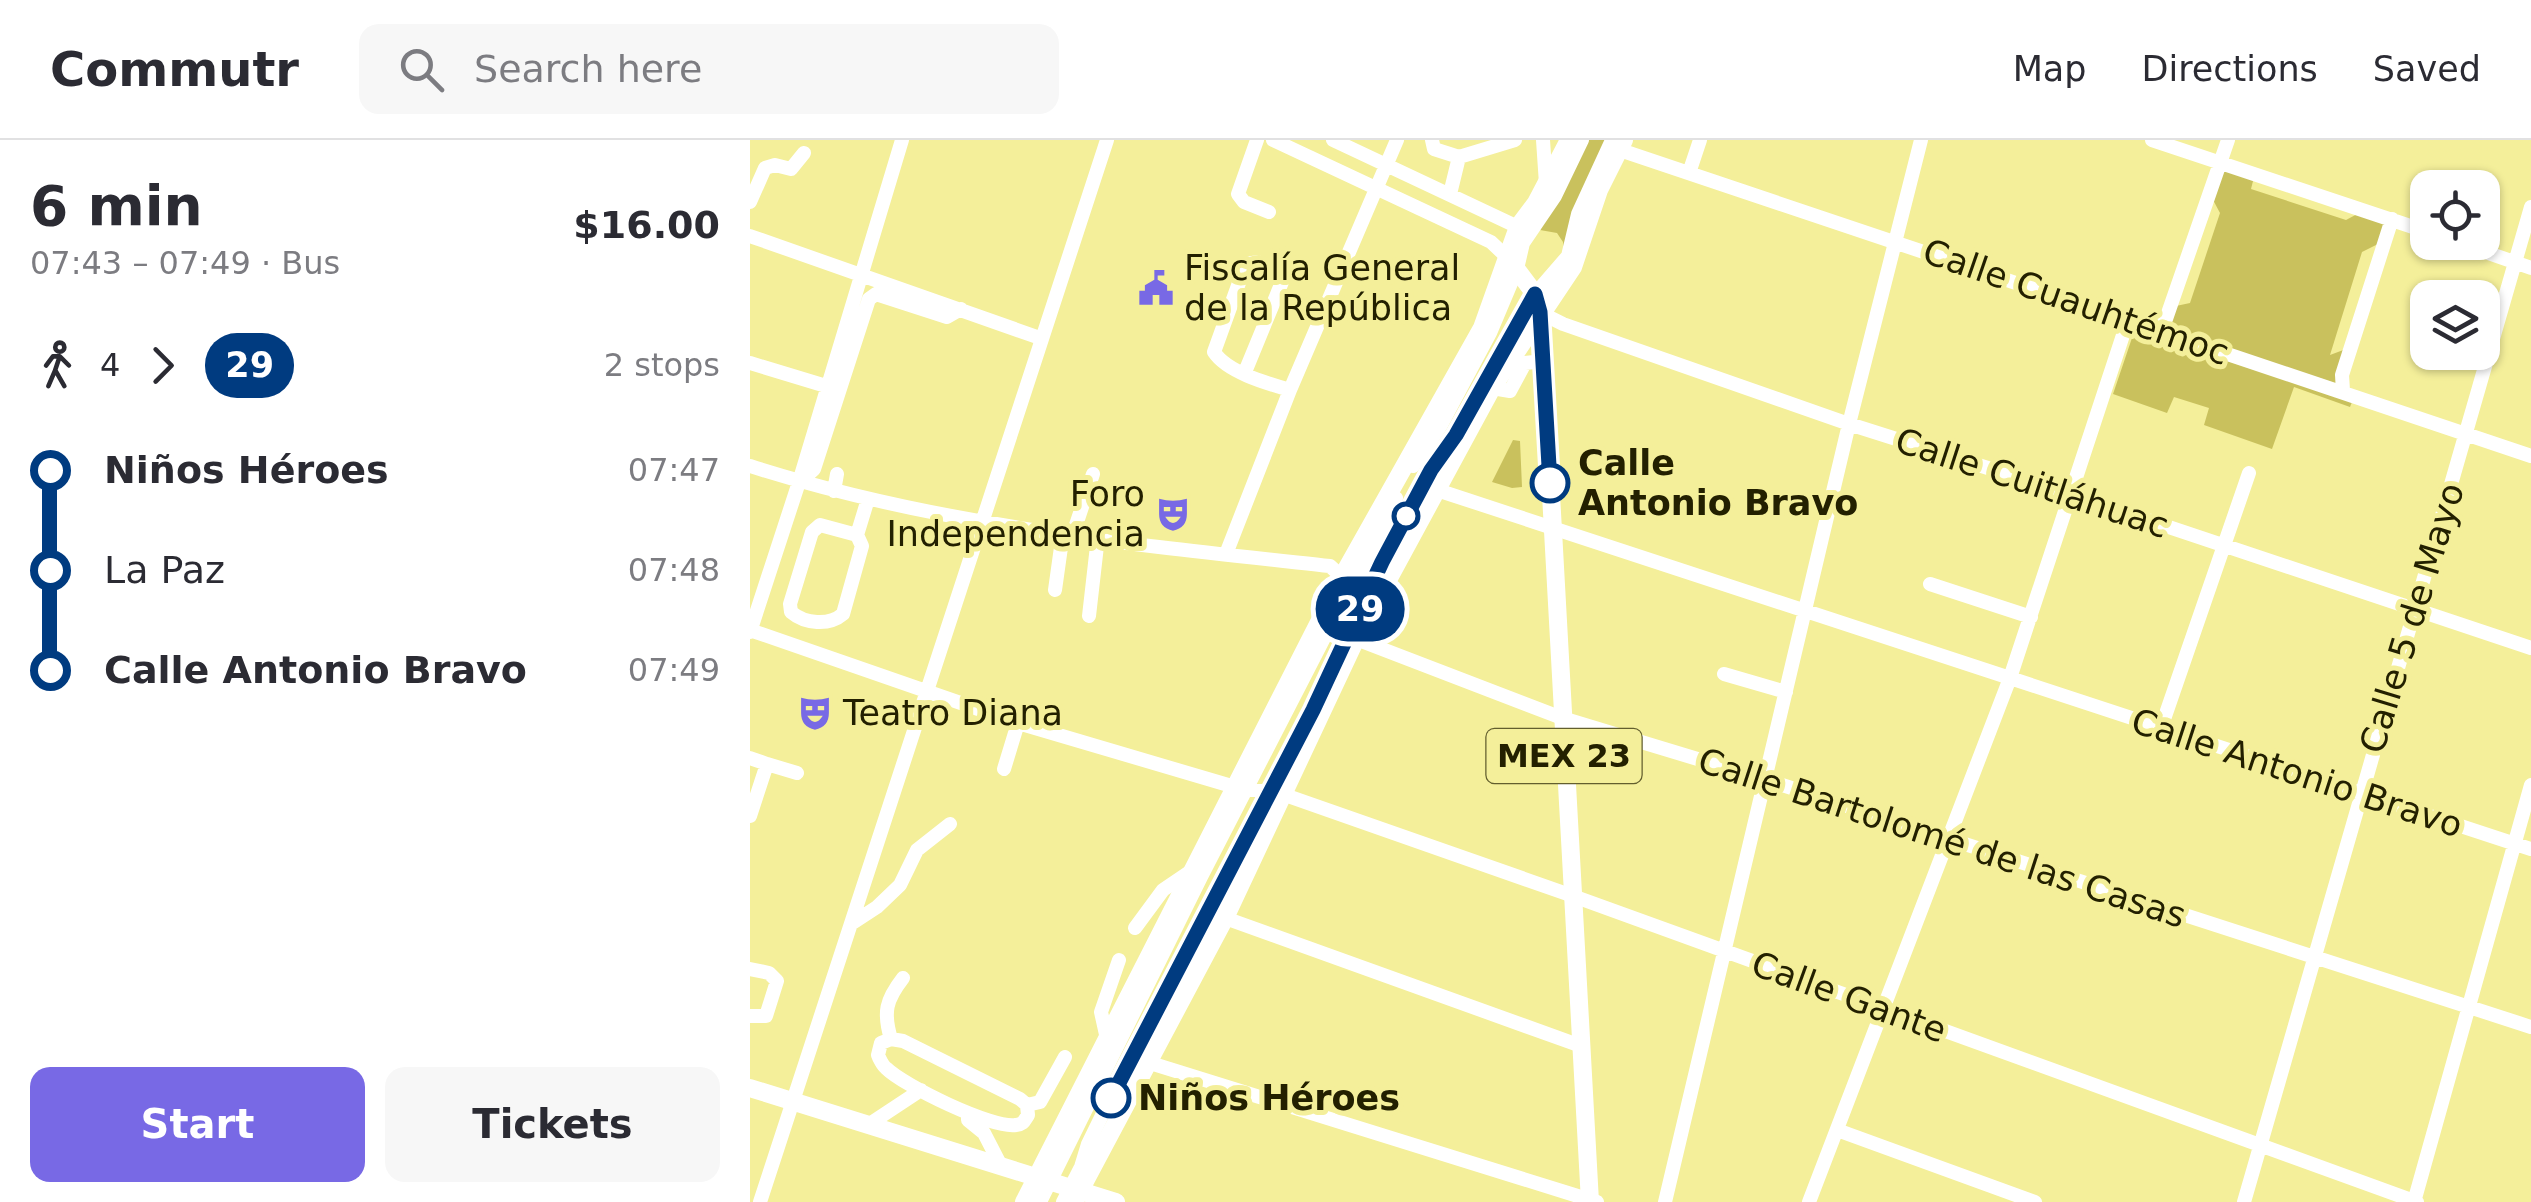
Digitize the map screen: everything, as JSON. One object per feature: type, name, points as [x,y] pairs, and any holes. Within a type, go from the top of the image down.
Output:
[{"type":"main road","points":[[1024,1202],[1043,1180],[1107,1039],[1192,870],[1241,788],[1342,577],[1482,328],[1513,263],[1518,227],[1546,185],[1568,140]]},
{"type":"main road","points":[[1072,1196],[1225,918],[1276,793],[1492,388],[1528,358],[1538,303],[1572,268],[1619,143]]},
{"type":"main road","points":[[1513,263],[1538,303]]},
{"type":"main road","name":"MEX 23","points":[[1538,303],[1528,358],[1552,528],[1593,1201]]},
{"type":"main road","points":[[750,1088],[1043,1180],[1072,1196],[1116,1202]]},
{"type":"street","points":[[750,631],[902,140]]},
{"type":"street","points":[[760,1202],[1107,140]]},
{"type":"street","points":[[1257,140],[1238,194],[1244,202],[1270,212]]},
{"type":"street","points":[[1273,140],[1491,242],[1513,263]]},
{"type":"street","points":[[1334,140],[1518,227]]},
{"type":"street","points":[[1226,554],[1290,390],[1397,140]]},
{"type":"street","points":[[1432,140],[1439,152],[1459,157],[1515,140]]},
{"type":"street","points":[[1543,140],[1546,185]]},
{"type":"street","points":[[1040,1202],[1043,1180],[1241,788],[1415,462],[1442,426],[1490,332],[1513,263],[1555,196],[1582,140]]},
{"type":"street","points":[[1689,173],[1700,140]]},
{"type":"street","points":[[1665,1202],[1850,424],[1922,140]]},
{"type":"street","points":[[2152,140],[2410,226]]},
{"type":"street","points":[[2153,329],[2166,320],[2228,140]]},
{"type":"street","name":"Calle Cuauhtémoc","points":[[1619,143],[1689,173],[2531,456]]},
{"type":"street","points":[[750,202],[765,168],[792,169],[804,153]]},
{"type":"street","points":[[1450,194],[1459,157]]},
{"type":"street","name":"Calle 5 de Mayo","points":[[2244,1202],[2531,207]]},
{"type":"street","points":[[2343,391],[2342,374],[2392,219]]},
{"type":"street","points":[[750,236],[1040,338]]},
{"type":"street","points":[[2500,258],[2531,268]]},
{"type":"street","points":[[1244,372],[1282,282],[1280,272],[1258,262],[1244,268],[1214,346],[1219,359],[1244,372],[1290,390]]},
{"type":"street","points":[[799,482],[814,469],[869,299],[876,294],[947,316],[960,310]]},
{"type":"street","points":[[1072,1196],[1088,1144],[1276,793],[1422,485],[1538,303]]},
{"type":"street","name":"Calle Cuitláhuac","points":[[1538,303],[1564,324],[1850,424],[2073,494],[2531,648]]},
{"type":"street","points":[[1809,1202],[2010,678],[2127,323]]},
{"type":"street","points":[[750,364],[826,386]]},
{"type":"street","points":[[750,466],[868,499],[982,522],[1330,566],[1342,577]]},
{"type":"street","points":[[834,490],[837,474]]},
{"type":"street","points":[[1056,590],[1068,533],[1093,474]]},
{"type":"street","points":[[2161,728],[2249,474]]},
{"type":"street","name":"Calle Antonio Bravo","points":[[1437,490],[2531,849]]},
{"type":"street","points":[[857,535],[826,525],[815,527],[790,604],[791,612],[798,618],[825,623],[843,614],[862,546],[857,535],[868,499]]},
{"type":"street","points":[[1089,616],[1098,538]]},
{"type":"street","points":[[1930,584],[2031,618]]},
{"type":"street","name":"Calle Gante","points":[[750,631],[1018,724],[1241,788],[1276,793],[1574,896],[2415,1202]]},
{"type":"street","name":"Calle Bartolomé de las Casas","points":[[1356,639],[1562,718],[1768,780],[2531,1027]]},
{"type":"street","points":[[1724,674],[1786,692]]},
{"type":"street","points":[[1004,769],[1018,724]]},
{"type":"street","points":[[750,758],[797,773]]},
{"type":"street","points":[[750,816],[767,764]]},
{"type":"street","points":[[2415,1202],[2531,785]]},
{"type":"street","points":[[850,924],[877,907],[900,885],[917,850],[950,824]]},
{"type":"street","points":[[1135,928],[1163,890],[1192,870]]},
{"type":"street","points":[[1225,918],[1581,1046]]},
{"type":"street","points":[[1107,1039],[1101,1012],[1119,960]]},
{"type":"street","points":[[750,969],[769,973],[777,981],[766,1016],[750,1016]]},
{"type":"street","points":[[890,1039],[884,1017],[888,999],[902,978]]},
{"type":"street","points":[[1026,1105],[1028,1116],[1014,1126],[968,1114],[884,1068],[878,1055],[881,1043],[890,1039],[903,1041],[1026,1105],[1040,1102],[1066,1057]]},
{"type":"street","points":[[1147,1062],[1593,1201]]},
{"type":"street","points":[[868,1125],[921,1090]]},
{"type":"street","points":[[968,1114],[968,1120],[984,1133],[1000,1166]]},
{"type":"street","points":[[1836,1130],[2034,1202]]},
{"type":"shaded area","points":[[1589,140],[1607,140],[1564,249],[1557,233],[1540,230]]},
{"type":"shaded area","points":[[2223,169],[2254,177],[2251,189],[2346,220],[2361,212],[2385,223],[2380,243],[2362,252],[2330,355],[2346,349],[2338,378],[2352,402],[2350,407],[2294,387],[2272,449],[2204,425],[2209,408],[2174,397],[2167,413],[2113,394],[2133,335],[2161,345],[2176,306],[2190,303],[2220,213],[2212,198]]},
{"type":"shaded area","points":[[1513,440],[1520,441],[1522,487],[1512,488],[1492,482]]},
{"type":"bus line","name":"29","points":[[1111,1098],[1313,710],[1382,562],[1431,470],[1456,435],[1535,294],[1540,312],[1550,483]]},
{"type":"place","name":"Fiscalía General de la República","points":[[1156,288]]},
{"type":"place","name":"Calle Antonio Bravo","points":[[1550,483]]},
{"type":"place","name":"Foro Independencia","points":[[1173,514]]},
{"type":"place","name":"Teatro Diana","points":[[815,713]]},
{"type":"place","name":"Niños Héroes","points":[[1111,1098]]}]
